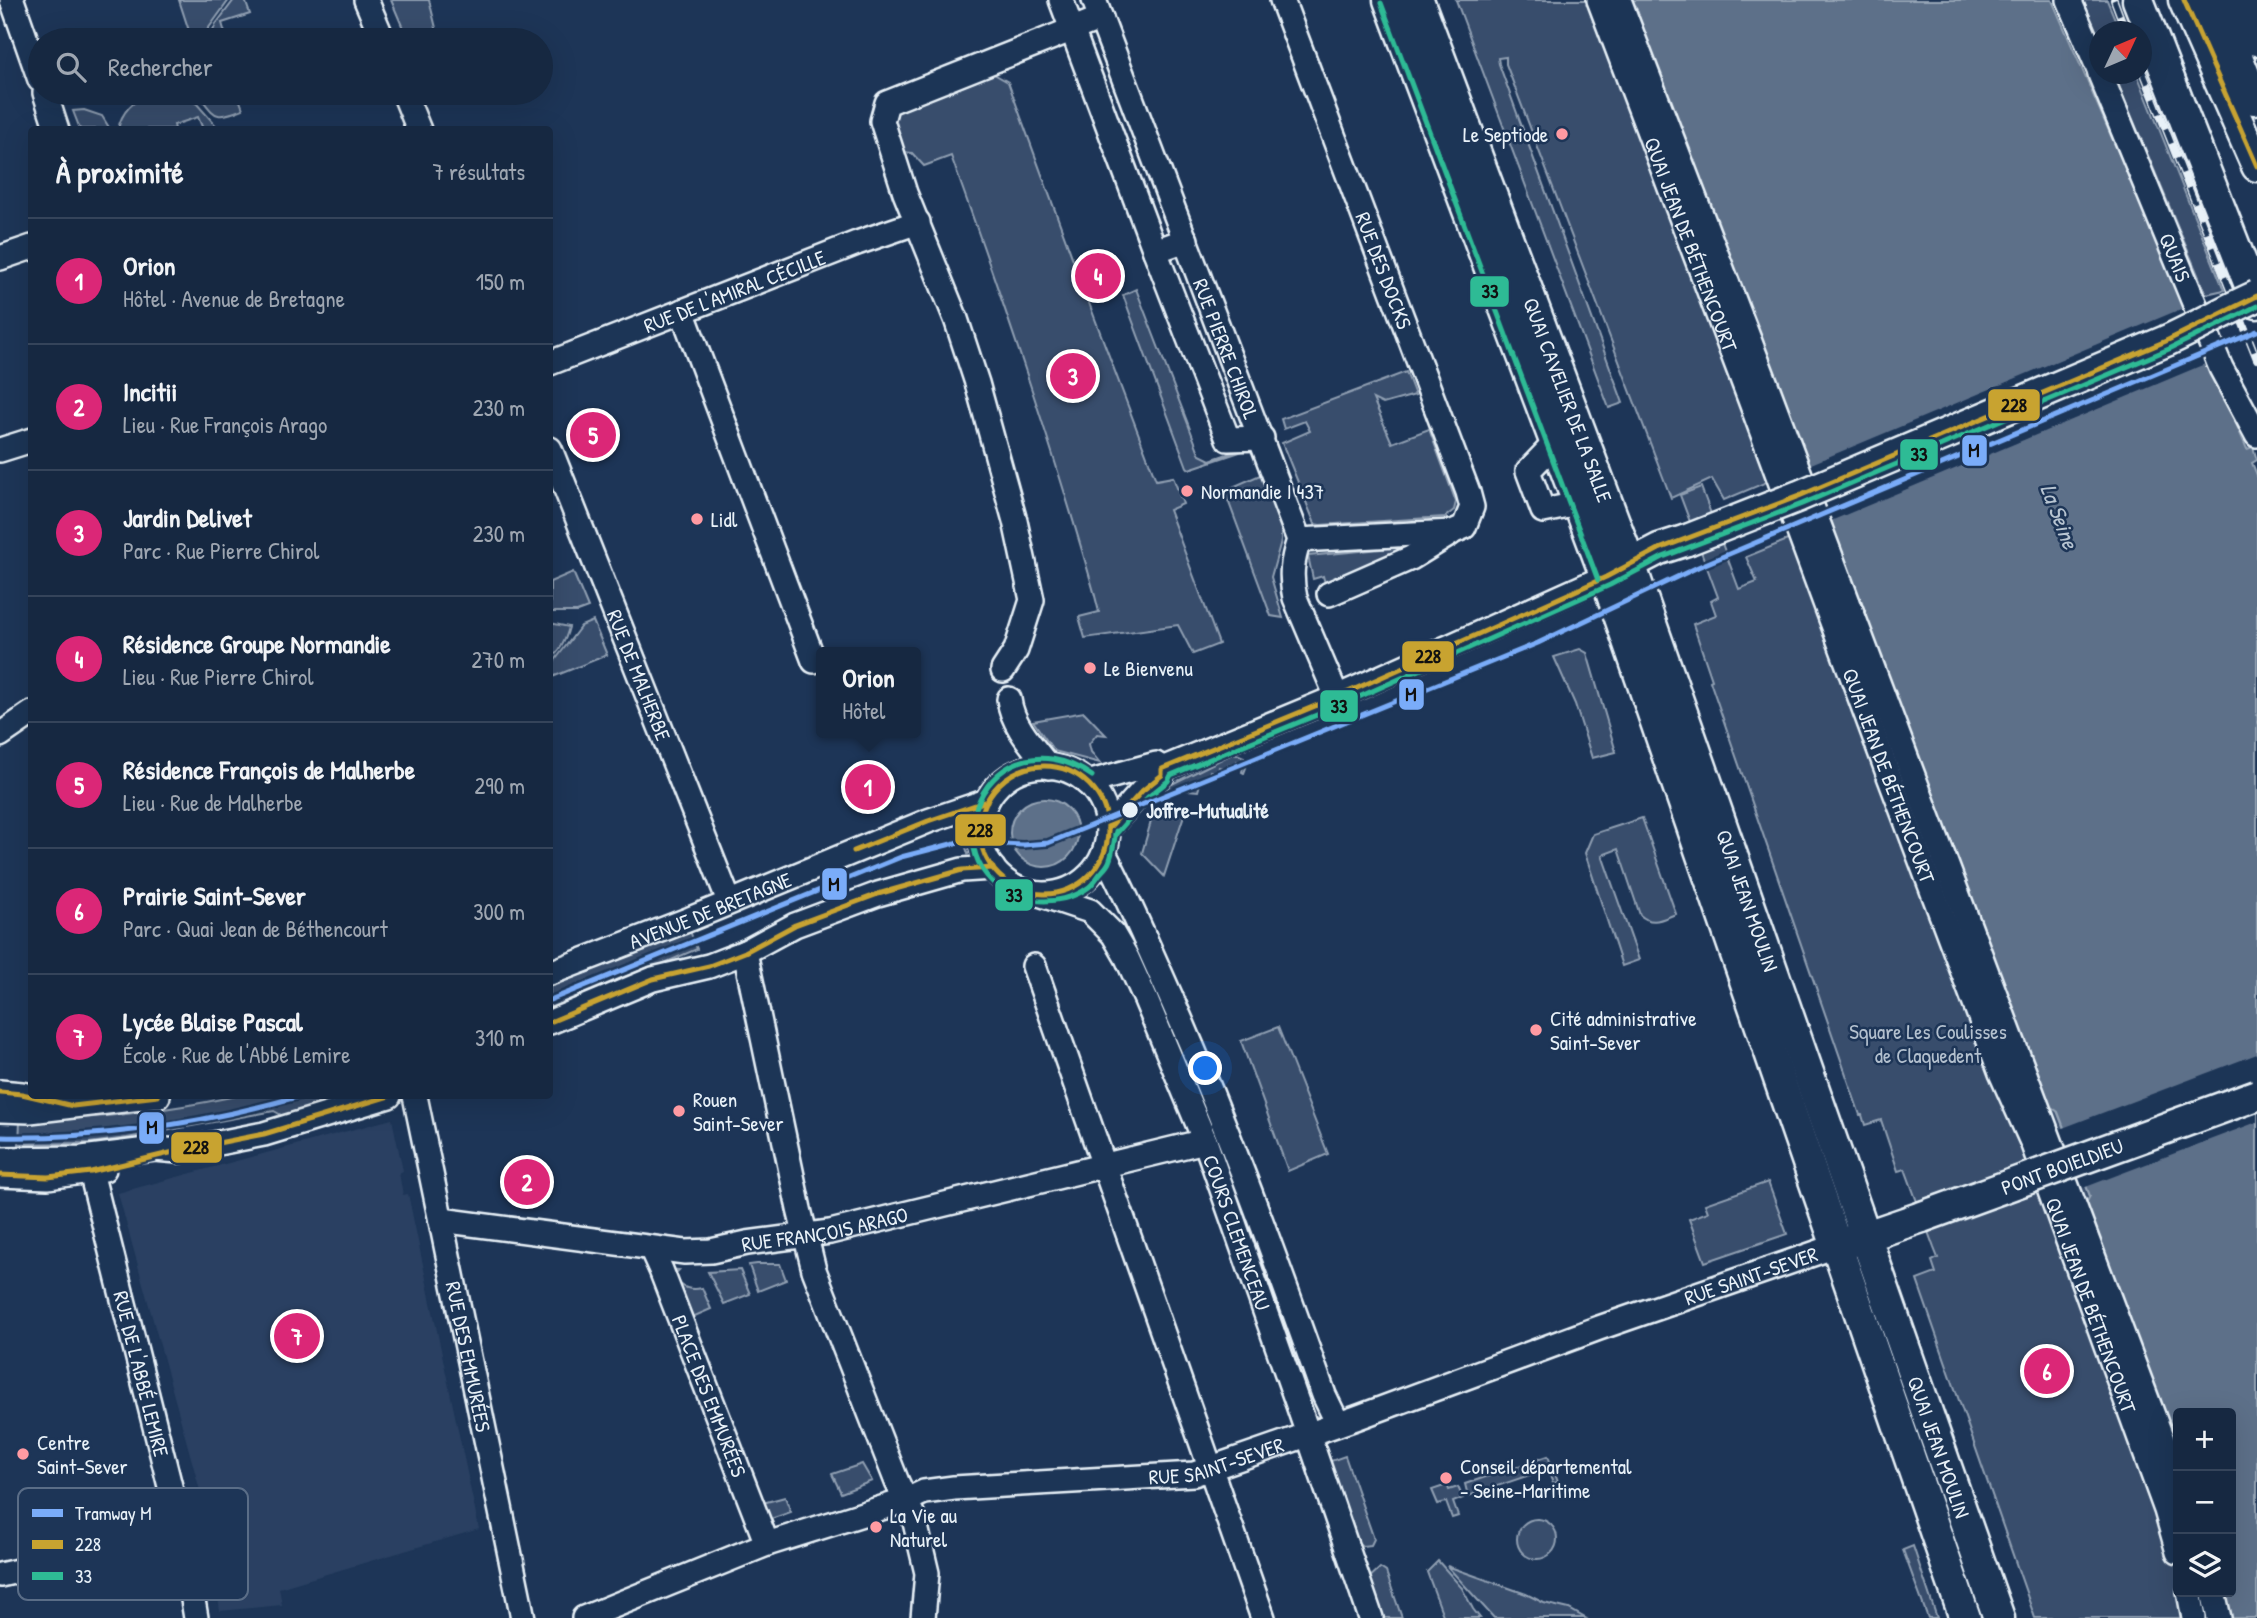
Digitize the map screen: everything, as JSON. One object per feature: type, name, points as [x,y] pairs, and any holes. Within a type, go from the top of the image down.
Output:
[{"type":"main road","name":"QUAI CAVELIER DE LA SALLE","points":[[1389,0],[1578,504],[1618,571]]},
{"type":"main road","name":"QUAI CAVELIER DE LA SALLE","points":[[1418,0],[1618,571]]},
{"type":"main road","points":[[2137,0],[2257,303]]},
{"type":"main road","points":[[2184,0],[2255,154]]},
{"type":"main road","points":[[2214,0],[2254,99]]},
{"type":"main road","points":[[2241,0],[2257,40]]},
{"type":"main road","points":[[1618,571],[1659,550],[1800,496],[2192,330],[2225,310],[2257,296]]},
{"type":"main road","name":"QUAI JEAN MOULIN","points":[[1618,571],[1864,1236],[1999,1618]]},
{"type":"main road","name":"QUAI JEAN MOULIN","points":[[1618,571],[1836,1246],[1965,1618]]},
{"type":"main road","name":"PONT BOIELDIEU","points":[[1864,1236],[2257,1095]]},
{"type":"main road","points":[[1836,1246],[1864,1236]]},
{"type":"main road","points":[[1884,1385],[1912,1374]]},
{"type":"street","points":[[366,0],[378,28]]},
{"type":"street","points":[[1061,0],[1228,439],[1262,438]]},
{"type":"street","name":"RUE DES DOCKS","points":[[1282,0],[1472,507],[1464,527],[1411,558],[1329,594]]},
{"type":"street","name":"QUAI JEAN DE BÉTHENCOURT","points":[[1599,0],[2001,1073],[2032,1142],[2173,1536]]},
{"type":"street","name":"QUAI JEAN DE BÉTHENCOURT","points":[[1619,0],[1768,389],[2174,1471]]},
{"type":"street","name":"QUAIS","points":[[2069,0],[2089,47]]},
{"type":"street","points":[[16,1],[28,40]]},
{"type":"street","points":[[1003,670],[1016,650],[1032,600],[1015,522],[977,383],[956,319],[905,193],[882,121],[887,103],[1072,29],[1097,9]]},
{"type":"street","name":"RUE PIERRE CHIROL","points":[[1097,9],[1299,540]]},
{"type":"street","name":"QUAIS","points":[[2105,84],[2218,361],[2257,435]]},
{"type":"street","points":[[49,105],[57,126]]},
{"type":"street","points":[[409,105],[417,126]]},
{"type":"street","name":"RUE DE L'AMIRAL CÉCILLE","points":[[553,362],[918,222]]},
{"type":"street","points":[[1156,251],[1186,240]]},
{"type":"street","points":[[0,258],[28,248]]},
{"type":"street","points":[[682,311],[814,661]]},
{"type":"street","points":[[0,450],[28,441]]},
{"type":"street","name":"RUE DE MALHERBE","points":[[553,457],[729,901]]},
{"type":"street","points":[[1337,697],[1295,598],[1291,581],[1292,563],[1299,540],[1452,533]]},
{"type":"street","points":[[1162,769],[1337,697],[1618,571]]},
{"type":"street","points":[[1010,705],[1026,737],[1049,767]]},
{"type":"street","points":[[0,735],[28,716]]},
{"type":"street","points":[[1087,783],[1156,764],[1162,769]]},
{"type":"street","points":[[1049,767],[1069,771],[1087,783],[1101,802],[1108,829],[1104,853],[1094,871],[1078,885],[1063,891],[1039,894],[1010,884],[993,868],[984,850],[980,831],[987,801],[1000,784],[1031,768],[1049,767]]},
{"type":"street","points":[[1108,829],[1142,791],[1162,775],[1162,769]]},
{"type":"street","name":"AVENUE DE BRETAGNE","points":[[553,972],[928,821],[987,801]]},
{"type":"street","name":"COURS CLEMENCEAU","points":[[1104,853],[1213,1095],[1252,1194],[1327,1403],[1338,1424]]},
{"type":"street","name":"AVENUE DE BRETAGNE","points":[[553,1021],[653,979],[709,966],[745,952],[795,925],[878,894],[962,870],[993,868]]},
{"type":"street","name":"COURS CLEMENCEAU","points":[[1039,894],[1090,911],[1113,934],[1127,958],[1168,1048],[1205,1141],[1371,1618]]},
{"type":"street","points":[[745,952],[814,1270],[897,1482],[914,1518],[928,1573],[923,1618]]},
{"type":"street","points":[[1034,966],[1263,1618]]},
{"type":"street","points":[[0,1092],[28,1095]]},
{"type":"street","points":[[43,1099],[73,1106]]},
{"type":"street","points":[[0,1110],[30,1111],[132,1099]]},
{"type":"street","points":[[0,1175],[48,1177],[91,1172],[264,1134],[379,1099]]},
{"type":"street","name":"RUE DES EMMURÉES","points":[[416,1099],[523,1618]]},
{"type":"street","name":"RUE FRANÇOIS ARAGO","points":[[441,1220],[685,1252],[711,1251],[747,1243],[830,1232],[1205,1141]]},
{"type":"street","points":[[0,1158],[82,1158],[155,1149],[178,1151]]},
{"type":"street","name":"RUE DE L'ABBÉ LEMIRE","points":[[91,1172],[170,1488]]},
{"type":"street","name":"RUE SAINT-SEVER","points":[[584,1618],[767,1544],[907,1500],[924,1492],[1194,1474],[1836,1246]]},
{"type":"street","name":"PLACE DES EMMURÉES","points":[[651,1248],[662,1270],[767,1544]]},
{"type":"street","points":[[0,1575],[18,1571]]},
{"type":"street","points":[[2190,1597],[2194,1618]]},
{"type":"street","points":[[2214,1597],[2219,1618]]},
{"type":"street","name":"RUE DE L'ABBÉ LEMIRE","points":[[193,1600],[196,1618]]},
{"type":"shaded area","points":[[392,1119],[403,1171],[399,1173],[403,1195],[408,1194],[479,1529],[279,1588],[282,1605],[220,1611],[218,1600],[248,1600],[248,1488],[199,1488],[118,1193]]},
{"type":"green space","points":[[179,0],[229,0],[209,28],[188,28]]},
{"type":"green space","points":[[234,0],[245,0],[250,14],[222,23],[223,28],[214,28]]},
{"type":"green space","points":[[391,0],[429,0],[436,28],[403,28]]},
{"type":"green space","points":[[1456,0],[1632,0],[1807,465],[1724,500],[1712,479],[1671,498],[1506,64],[1506,57],[1498,58],[1499,64],[1623,403],[1609,408]]},
{"type":"green space","points":[[2083,0],[2107,0],[2116,21],[2091,21]]},
{"type":"green space","points":[[994,74],[1008,82],[1075,265],[1079,264],[1090,294],[1086,295],[1156,480],[1173,477],[1183,504],[1169,510],[1219,644],[1193,654],[1178,625],[1085,638],[1079,617],[1099,612],[1094,592],[1026,372],[951,156],[924,166],[912,153],[895,151],[882,118]]},
{"type":"green space","points":[[2118,84],[2141,84],[2224,290],[2206,294]]},
{"type":"green space","points":[[198,105],[216,126],[202,126],[198,117],[174,126],[119,126],[129,107]]},
{"type":"green space","points":[[206,105],[242,105],[243,109],[220,115]]},
{"type":"green space","points":[[84,110],[102,116],[108,126],[79,126],[73,111]]},
{"type":"green space","points":[[1136,289],[1200,455],[1210,460],[1245,448],[1246,450],[1189,469],[1187,467],[1123,295]]},
{"type":"green space","points":[[1406,372],[1415,395],[1383,404],[1373,399],[1392,443],[1429,429],[1456,502],[1454,510],[1445,517],[1315,524],[1282,443],[1310,431],[1305,421],[1284,429],[1281,419]]},
{"type":"green space","points":[[1264,475],[1281,524],[1281,541],[1271,577],[1283,618],[1271,616],[1225,492]]},
{"type":"green space","name":"Square Les Coulisses de Claquedent","points":[[1701,487],[1739,589],[1757,582],[1746,557],[1829,523],[2090,1196],[2087,1205],[2173,1449],[2173,1597],[2223,1597],[2228,1618],[2035,1618],[1917,1280],[1936,1273],[1932,1261],[1938,1258],[1905,1169],[1898,1171],[1881,1120],[1865,1125],[1860,1115],[1710,681],[1712,680],[1693,624],[1716,615],[1711,601],[1718,597],[1680,495]]},
{"type":"green space","points":[[1402,547],[1405,549],[1325,583],[1323,576],[1313,579],[1308,556]]},
{"type":"green space","points":[[573,572],[588,608],[577,612],[553,612],[553,581]]},
{"type":"green space","points":[[593,621],[607,655],[553,677],[553,663],[581,626]]},
{"type":"green space","points":[[553,624],[569,627],[553,656]]},
{"type":"green space","points":[[1580,649],[1587,653],[1616,752],[1592,758],[1575,704],[1554,657]]},
{"type":"green space","points":[[1084,712],[1106,735],[1097,734],[1089,744],[1091,752],[1100,763],[1054,751],[1033,721]]},
{"type":"green space","points":[[1234,753],[1244,757],[1247,765],[1244,773],[1244,763],[1237,761],[1235,766],[1228,764],[1226,769],[1219,767],[1217,773],[1210,771],[1208,778],[1202,777],[1198,791],[1188,790],[1162,796],[1154,790],[1168,781],[1172,784]]},
{"type":"green space","points":[[1186,809],[1164,876],[1142,853],[1152,818]]},
{"type":"green space","points":[[966,815],[970,820],[968,832],[971,852],[968,854],[956,816]]},
{"type":"green space","points":[[1642,818],[1676,914],[1653,921],[1640,915],[1618,849],[1602,855],[1639,960],[1622,966],[1585,853],[1593,834]]},
{"type":"green space","points":[[688,926],[697,949],[553,1011],[553,983]]},
{"type":"green space","points":[[1278,1027],[1328,1154],[1288,1171],[1241,1041]]},
{"type":"green space","points":[[220,1099],[344,1099],[283,1116],[274,1111],[127,1138],[89,1143],[19,1144],[20,1121],[75,1119]]},
{"type":"green space","points":[[1768,1182],[1787,1234],[1705,1262],[1689,1219],[1708,1212],[1705,1204]]},
{"type":"green space","points":[[780,1264],[786,1280],[758,1291],[749,1265]]},
{"type":"green space","points":[[667,1269],[679,1270],[675,1278],[683,1286],[690,1289],[702,1288],[711,1309],[688,1319]]},
{"type":"green space","points":[[740,1270],[750,1294],[724,1304],[708,1272]]},
{"type":"green space","points":[[1345,1456],[1374,1539],[1371,1545],[1362,1546],[1355,1539],[1328,1462]]},
{"type":"green space","points":[[1548,1456],[1558,1482],[1553,1483],[1547,1469],[1468,1496],[1465,1484]]},
{"type":"green space","points":[[862,1464],[872,1481],[841,1493],[832,1474]]},
{"type":"green space","points":[[1447,1485],[1449,1490],[1458,1487],[1463,1498],[1453,1502],[1458,1516],[1452,1518],[1446,1502],[1438,1504],[1432,1490]]},
{"type":"green space","points":[[785,1497],[791,1512],[765,1521],[759,1504]]},
{"type":"green space","points":[[1537,1519],[1545,1520],[1551,1525],[1556,1531],[1556,1547],[1551,1553],[1545,1558],[1537,1559],[1529,1558],[1523,1553],[1518,1547],[1517,1539],[1518,1531],[1523,1525],[1529,1520]]},
{"type":"green space","points":[[1913,1546],[1937,1618],[1928,1618],[1903,1550]]},
{"type":"green space","points":[[1438,1561],[1462,1588],[1480,1618],[1444,1618],[1427,1572]]},
{"type":"green space","points":[[1447,1566],[1544,1603],[1569,1609],[1585,1618],[1494,1618]]},
{"type":"green space","points":[[1380,1568],[1386,1572],[1402,1618],[1381,1618],[1368,1579]]},
{"type":"water","name":"La Seine","points":[[1632,0],[2052,0],[2247,449],[2253,447],[2257,460],[2252,463],[2257,475],[2257,1618],[2228,1618],[2223,1597],[2236,1597],[2236,1408],[2173,1408],[2173,1449],[2085,1205],[2090,1196],[2058,1112],[2043,1101]]},
{"type":"water","points":[[1051,799],[1072,814],[1078,826],[1076,846],[1068,857],[1051,867],[1037,867],[1020,857],[1012,846],[1010,826],[1020,809],[1031,801]]},
{"type":"pier","points":[[2188,306],[2212,361],[1826,523],[1804,467]]},
{"type":"pier","points":[[2257,1054],[2257,1122],[2083,1188],[2060,1129]]},
{"type":"railway","points":[[2114,0],[2122,21]]},
{"type":"railway","points":[[2148,84],[2257,359]]},
{"type":"tram line","name":"M","points":[[553,999],[901,857],[959,842],[1023,845],[1048,843],[1538,643],[1698,567],[2257,331]]},
{"type":"tram line","name":"M","points":[[0,1137],[76,1135],[152,1128],[289,1099]]},
{"type":"transit line","name":"228","points":[[2184,0],[2257,166]]},
{"type":"transit line","name":"33","points":[[1381,3],[1598,580]]},
{"type":"transit line","name":"228","points":[[1108,829],[1142,791],[1162,775],[1162,769],[1337,697],[1606,577],[1659,549],[1799,496],[2166,341],[2257,296]]},
{"type":"transit line","name":"33","points":[[1115,835],[1171,775],[1341,705],[1610,585],[1663,557],[1802,504],[2169,349],[2257,306]]},
{"type":"transit line","name":"33","points":[[1092,776],[1073,765],[1043,758],[1022,761],[999,774],[988,786],[974,815],[972,831],[978,862],[987,876],[1009,893],[1036,901],[1064,899],[1089,887],[1106,867],[1116,831]]},
{"type":"transit line","name":"228","points":[[1044,766],[1068,771],[1089,785],[1103,806],[1108,830],[1103,854],[1089,875],[1068,889],[1044,894],[1020,889],[999,875],[985,854],[980,830],[985,806],[999,785],[1020,771],[1044,766]]},
{"type":"transit line","name":"228","points":[[854,851],[987,801]]},
{"type":"transit line","name":"228","points":[[553,1021],[653,979],[709,966],[745,952],[795,925],[878,894],[962,870],[993,868]]},
{"type":"transit line","name":"228","points":[[0,1092],[28,1095]]},
{"type":"transit line","name":"228","points":[[43,1099],[73,1106],[132,1099]]},
{"type":"transit line","name":"228","points":[[0,1175],[48,1177],[91,1172],[264,1134],[379,1099]]},
{"type":"place","name":"Le Septiode","points":[[1562,134]]},
{"type":"place","name":"Résidence Groupe Normandie","points":[[1098,276]]},
{"type":"place","name":"Jardin Delivet","points":[[1073,376]]},
{"type":"place","name":"Résidence François de Malherbe","points":[[593,435]]},
{"type":"place","name":"Normandie I 437","points":[[1187,491]]},
{"type":"place","name":"Lidl","points":[[697,519]]},
{"type":"place","name":"Le Bienvenu","points":[[1090,668]]},
{"type":"place","name":"Orion","points":[[868,787]]},
{"type":"place","name":"Joffre-Mutualité","points":[[1130,810]]},
{"type":"place","name":"Cité administrative Saint-Sever","points":[[1536,1030]]},
{"type":"place","name":"Rouen Saint-Sever","points":[[679,1111]]},
{"type":"place","name":"Incitii","points":[[527,1182]]},
{"type":"place","name":"Lycée Blaise Pascal","points":[[297,1336]]},
{"type":"place","name":"Prairie Saint-Sever","points":[[2047,1371]]},
{"type":"place","name":"Centre Saint-Sever","points":[[23,1454]]},
{"type":"place","name":"Conseil départemental - Seine-Maritime","points":[[1446,1478]]},
{"type":"place","name":"La Vie au Naturel","points":[[876,1527]]}]
